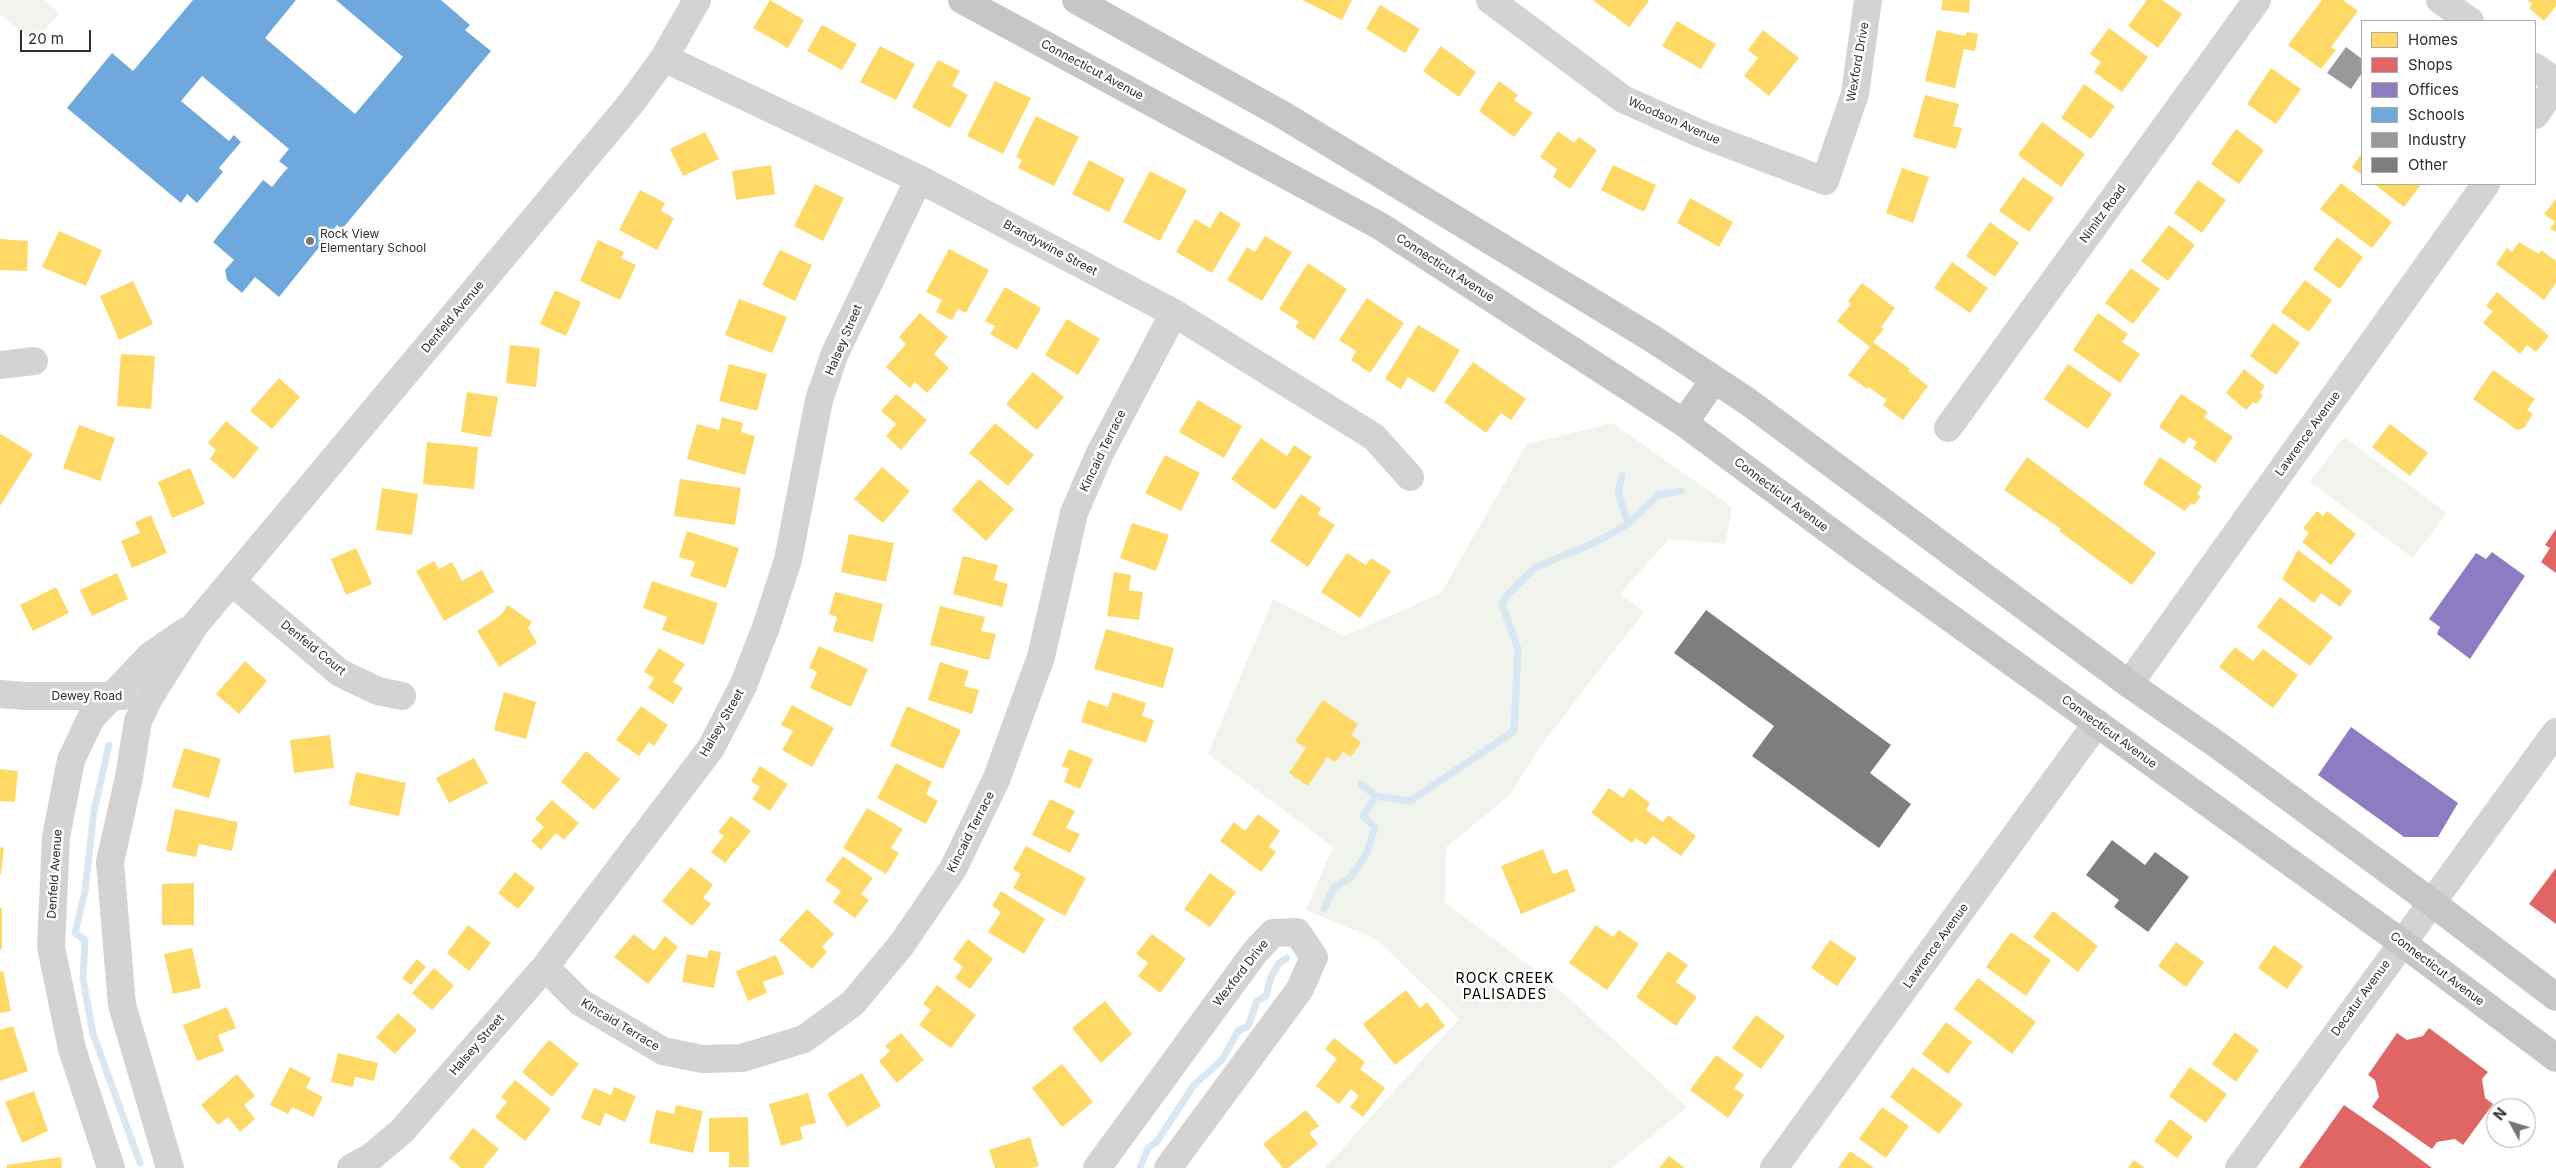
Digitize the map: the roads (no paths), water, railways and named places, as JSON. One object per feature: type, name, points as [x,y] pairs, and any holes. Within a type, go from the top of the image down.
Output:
[{"type":"main road","name":"Connecticut Avenue","points":[[962,0],[1380,226],[1684,423],[2401,942],[2556,1058]]},
{"type":"main road","points":[[1076,0],[1283,115],[1653,340],[1746,401],[2129,684],[2227,752],[2432,902],[2556,997]]},
{"type":"main road","points":[[1684,423],[1714,380]]},
{"type":"street","name":"Denfeld Avenue","points":[[170,1168],[122,1006],[110,862],[143,709],[196,625],[626,110],[664,58],[698,0]]},
{"type":"street","name":"Woodson Avenue","points":[[1490,0],[1624,99],[1701,134],[1825,181]]},
{"type":"street","name":"Wexford Drive","points":[[1825,181],[1855,94],[1868,0]]},
{"type":"street","name":"Nimitz Road","points":[[1948,428],[2257,0]]},
{"type":"street","points":[[2440,0],[2469,20]]},
{"type":"street","name":"Brandywine Street","points":[[664,58],[919,179],[1174,313],[1374,437],[1410,477]]},
{"type":"street","points":[[2536,68],[2556,84],[2536,114]]},
{"type":"street","name":"Halsey Street","points":[[351,1168],[371,1158],[402,1131],[545,967],[711,748],[743,686],[766,627],[788,560],[819,400],[835,353],[919,179]]},
{"type":"street","name":"Lawrence Avenue","points":[[2129,684],[2485,185]]},
{"type":"street","name":"Kincaid Terrace","points":[[545,967],[580,1002],[663,1051],[702,1058],[742,1058],[804,1039],[853,1003],[902,944],[953,869],[996,780],[1041,657],[1074,513],[1099,455],[1174,313]]},
{"type":"street","points":[[0,365],[34,362]]},
{"type":"street","name":"Denfeld Court","points":[[232,582],[340,673],[378,691],[402,696]]},
{"type":"street","name":"Denfeld Avenue","points":[[111,1168],[72,1049],[51,947],[56,837],[71,760],[91,718],[111,694],[151,655],[196,625]]},
{"type":"street","name":"Dewey Road","points":[[12,695],[111,694],[143,709]]},
{"type":"street","name":"Dewey Road","points":[[12,695],[91,718],[143,709]]},
{"type":"street","name":"Lawrence Avenue","points":[[1774,1168],[2097,723]]},
{"type":"street","name":"Decatur Avenue","points":[[2239,1168],[2401,942],[2556,732]]},
{"type":"street","name":"Wexford Drive","points":[[1097,1168],[1255,952],[1273,933],[1297,932],[1314,957],[1300,989],[1168,1168]]},
{"type":"waterway","points":[[1376,796],[1410,801],[1514,731],[1518,649],[1502,604],[1509,593],[1534,568],[1596,542],[1628,524],[1618,492],[1622,476]]},
{"type":"waterway","points":[[1628,524],[1658,495],[1681,491]]},
{"type":"waterway","points":[[109,745],[94,811],[85,891],[75,933],[85,940],[83,979],[93,1034],[140,1163]]},
{"type":"waterway","points":[[1324,909],[1334,887],[1350,878],[1367,853],[1375,827],[1363,816],[1376,796],[1361,784]]},
{"type":"waterway","points":[[1140,1168],[1148,1148],[1156,1143],[1194,1085],[1222,1060],[1238,1031],[1248,1026],[1257,1001],[1266,996],[1271,977],[1279,963],[1287,958]]},
{"type":"place","name":"Rock View Elementary School","points":[[310,241]]},
{"type":"district","name":"ROCK CREEK PALISADES","points":[[1505,988]]}]
